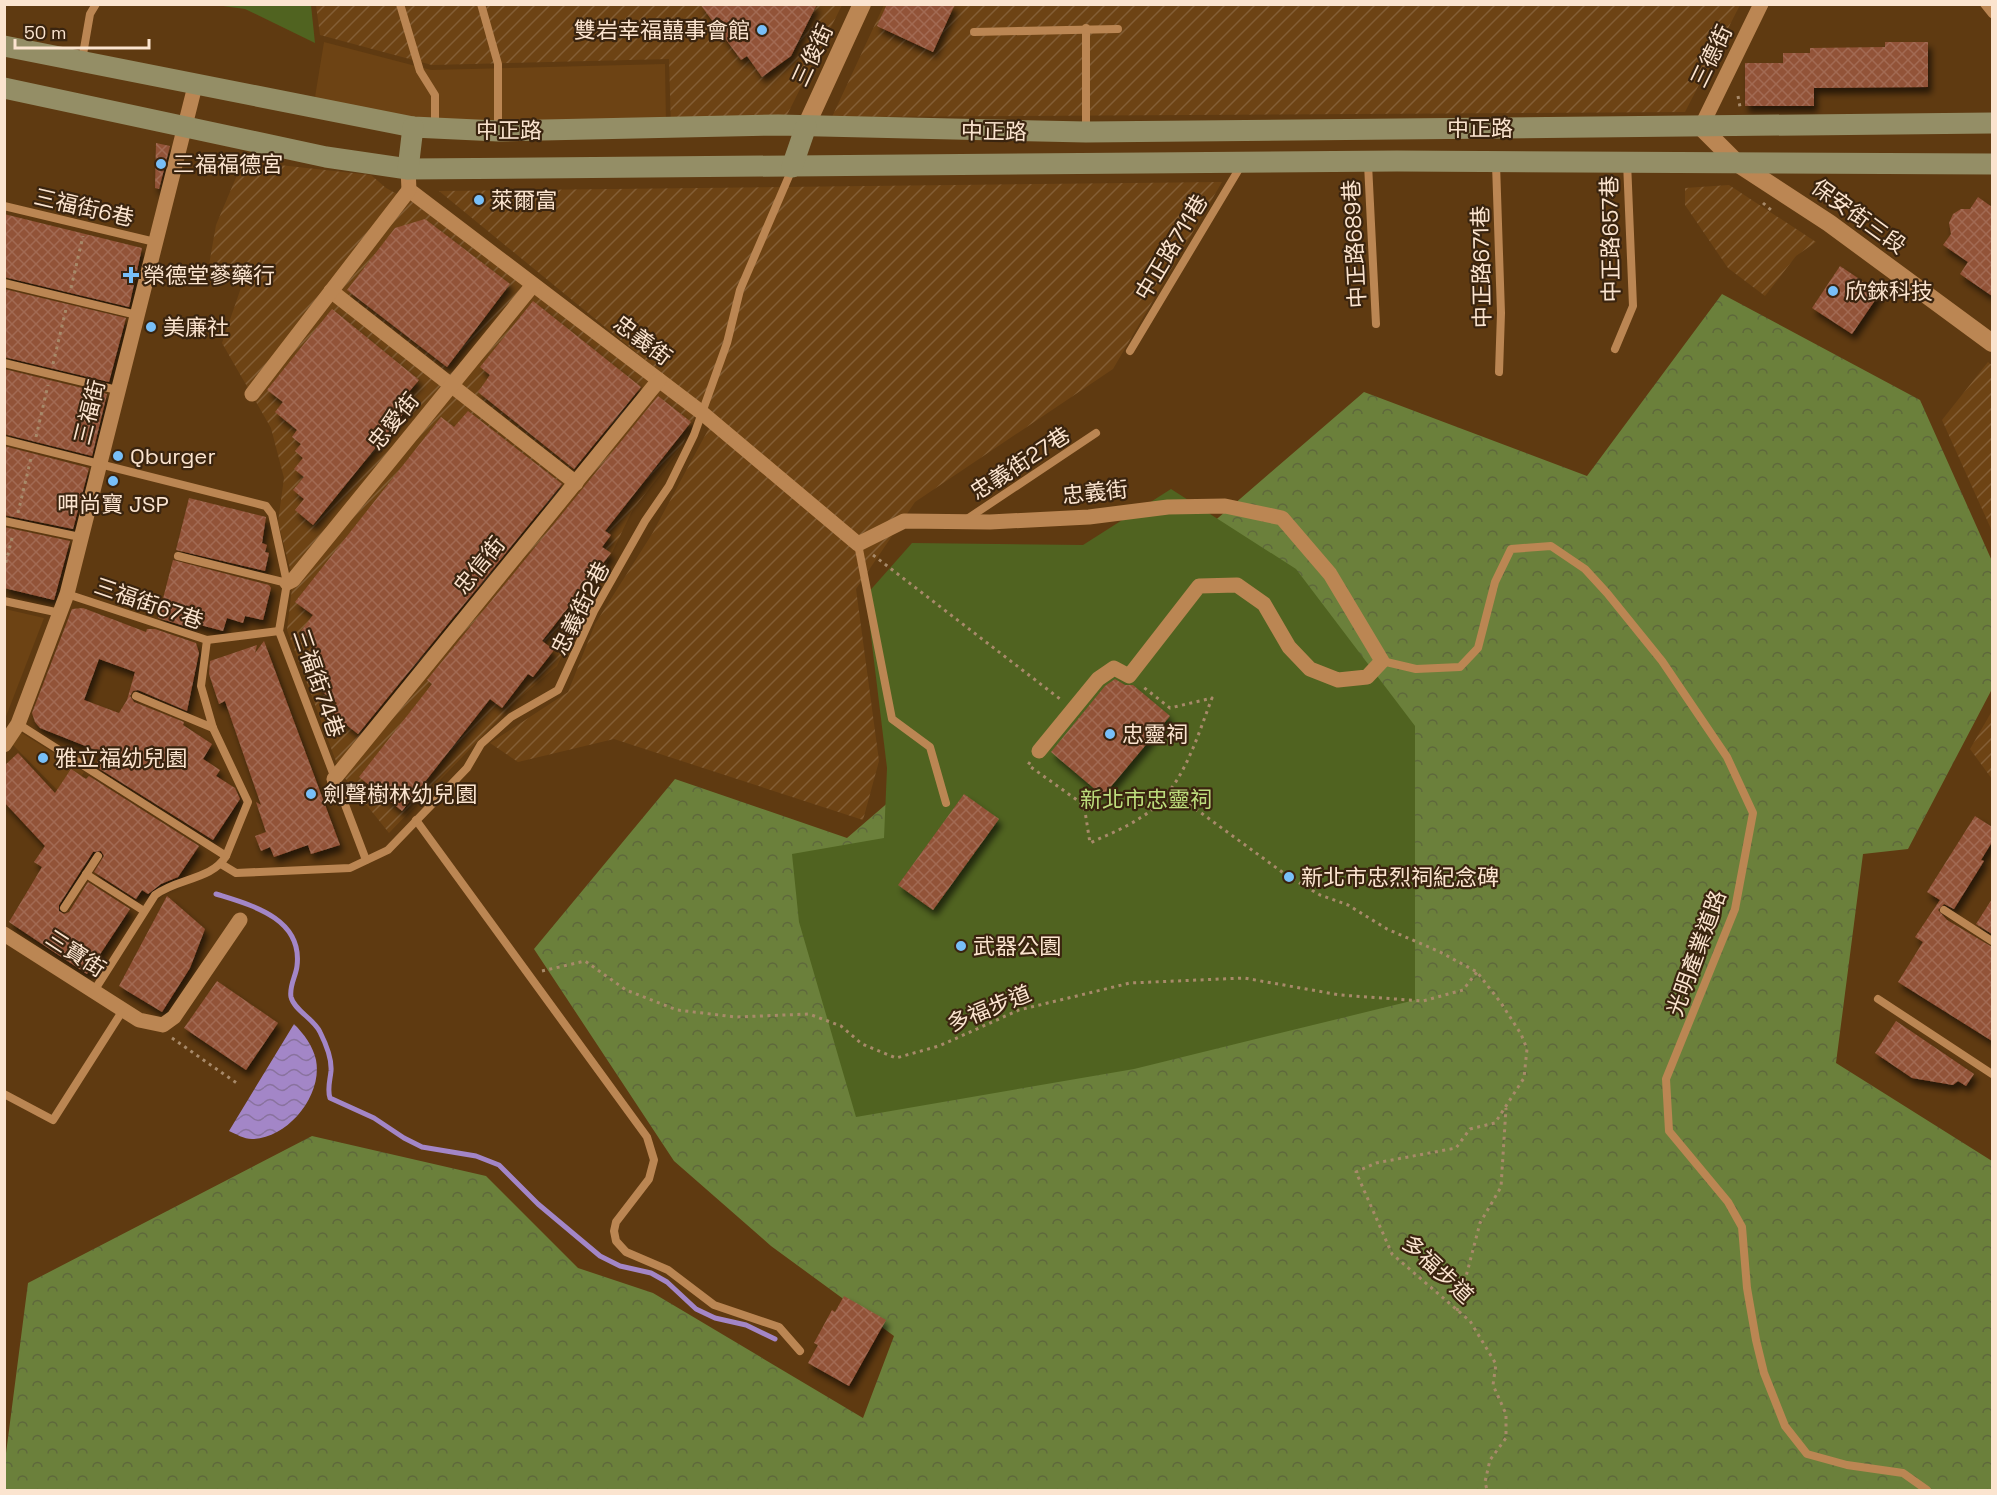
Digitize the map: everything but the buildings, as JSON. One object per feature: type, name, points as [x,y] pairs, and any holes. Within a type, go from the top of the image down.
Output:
[{"type":"main road","name":"中正路","points":[[4,46],[196,82],[413,127],[435,129],[498,131],[806,126],[1086,132],[1992,123]]},
{"type":"main road","name":"中正路","points":[[4,88],[185,125],[326,157],[409,179],[792,167],[1243,162],[1626,160],[1992,164]]},
{"type":"main road","points":[[792,167],[806,126]]},
{"type":"main road","points":[[409,179],[413,127]]},
{"type":"street","name":"三德街","points":[[1701,127],[1761,4]]},
{"type":"street","name":"三俊街","points":[[806,126],[855,8]]},
{"type":"street","name":"三福街","points":[[4,745],[18,724],[67,594],[196,82]]},
{"type":"street","name":"保安街三段","points":[[1701,127],[1737,163],[1829,223],[1992,343]]},
{"type":"street","name":"忠義街","points":[[409,179],[533,285],[700,412],[858,544],[904,521],[963,522],[1089,518],[1168,507],[1224,506],[1282,518],[1330,574],[1382,661]]},
{"type":"street","points":[[252,394],[331,291],[409,179]]},
{"type":"street","name":"忠愛街","points":[[287,583],[293,580],[533,285]]},
{"type":"street","points":[[331,291],[576,483]]},
{"type":"street","name":"忠信街","points":[[334,779],[659,380]]},
{"type":"street","points":[[1039,751],[1098,679],[1114,668],[1129,676],[1199,586],[1237,585],[1264,604],[1289,647],[1310,669],[1338,680],[1367,677],[1382,661]]},
{"type":"street","points":[[154,1025],[163,1025],[174,1017],[240,920]]},
{"type":"street","name":"三寶街","points":[[4,934],[123,1010],[154,1025]]},
{"type":"lane","points":[[82,60],[90,15],[96,4]]},
{"type":"lane","points":[[400,4],[420,71],[435,95],[435,129]]},
{"type":"lane","points":[[481,4],[498,64],[498,131]]},
{"type":"lane","points":[[1984,4],[1992,14]]},
{"type":"lane","points":[[1086,28],[1086,132]]},
{"type":"lane","points":[[974,32],[1118,29]]},
{"type":"lane","name":"中正路671巷","points":[[1496,160],[1501,313],[1499,372]]},
{"type":"lane","name":"中正路657巷","points":[[1615,349],[1633,306],[1626,160]]},
{"type":"lane","name":"中正路689巷","points":[[1368,161],[1376,324]]},
{"type":"lane","name":"中正路711巷","points":[[1130,351],[1243,162]]},
{"type":"lane","name":"忠義街2巷","points":[[221,864],[236,873],[350,868],[388,850],[467,768],[481,744],[511,717],[558,690],[611,579],[669,486],[694,435],[700,412],[727,343],[740,291],[792,167]]},
{"type":"lane","name":"三福街6巷","points":[[4,206],[155,242]]},
{"type":"lane","points":[[4,283],[137,315]]},
{"type":"lane","points":[[4,363],[117,390]]},
{"type":"lane","name":"忠義街27巷","points":[[963,522],[1096,434]]},
{"type":"lane","points":[[4,440],[99,463]]},
{"type":"lane","name":"三福街74巷","points":[[99,463],[266,506],[272,514],[287,583],[279,631],[366,860]]},
{"type":"lane","points":[[4,521],[80,537]]},
{"type":"lane","points":[[858,544],[892,719],[930,747],[946,803]]},
{"type":"lane","name":"光明產業道路","points":[[1382,661],[1416,669],[1460,667],[1478,648],[1495,582],[1511,549],[1551,546],[1585,569],[1607,593],[1662,661],[1727,757],[1754,813],[1736,909],[1666,1079],[1669,1131],[1728,1202],[1742,1227],[1747,1288],[1759,1351],[1764,1373],[1785,1426],[1807,1454],[1847,1465],[1903,1473],[1927,1491]]},
{"type":"lane","points":[[178,556],[287,583]]},
{"type":"lane","name":"三福街67巷","points":[[67,594],[207,640],[201,686],[213,729],[249,802],[221,864]]},
{"type":"lane","points":[[4,601],[60,613]]},
{"type":"lane","points":[[207,640],[279,631]]},
{"type":"lane","points":[[136,696],[213,729]]},
{"type":"lane","points":[[18,724],[226,856]]},
{"type":"lane","points":[[416,820],[647,1137],[654,1160],[649,1179],[616,1222],[614,1231],[616,1240],[626,1252],[668,1270],[714,1305],[779,1327],[800,1351]]},
{"type":"lane","points":[[64,908],[98,856]]},
{"type":"lane","points":[[94,991],[154,895],[169,884],[201,876],[221,864]]},
{"type":"lane","points":[[86,874],[144,911]]},
{"type":"lane","points":[[1944,910],[1992,941]]},
{"type":"lane","points":[[1878,999],[1992,1074]]},
{"type":"lane","points":[[4,1094],[53,1120],[123,1010]]},
{"type":"path","points":[[4,570],[86,225]]},
{"type":"path","points":[[858,544],[1073,710]]},
{"type":"path","points":[[1039,751],[1028,765],[1084,805],[1090,843],[1142,818],[1171,791],[1193,749],[1212,698],[1170,708],[1129,676]]},
{"type":"path","name":"多福步道","points":[[1171,791],[1289,877],[1320,896],[1348,905],[1387,929],[1440,952],[1477,972],[1521,1034],[1527,1049],[1524,1078],[1495,1123],[1470,1129],[1456,1148],[1376,1163],[1356,1172],[1392,1254],[1470,1321],[1496,1364],[1493,1385],[1506,1414],[1506,1438],[1490,1460],[1485,1482],[1487,1491]]},
{"type":"path","name":"多福步道","points":[[528,974],[585,961],[626,990],[677,1010],[736,1017],[809,1014],[841,1026],[862,1044],[896,1058],[939,1046],[1019,1010],[1130,983],[1245,978],[1340,995],[1423,1001],[1463,990],[1477,972]]},
{"type":"path","points":[[154,1025],[238,1083]]},
{"type":"path","points":[[1458,1311],[1480,1223],[1501,1187],[1506,1106]]},
{"type":"shaded area","points":[[316,5],[842,5],[783,123],[671,126],[669,59],[432,65],[320,35]]},
{"type":"shaded area","points":[[884,5],[1740,5],[1685,112],[832,117]]},
{"type":"shaded area","points":[[324,42],[431,70],[665,64],[666,122],[416,128],[314,103]]},
{"type":"shaded area","points":[[243,161],[371,175],[386,188],[414,203],[695,416],[682,446],[632,511],[557,666],[516,701],[389,833],[340,772],[287,630],[293,580],[278,522],[284,478],[271,428],[222,343],[244,279],[209,265],[216,225]]},
{"type":"shaded area","points":[[1222,182],[1113,369],[915,502],[856,589],[879,761],[863,820],[614,739],[518,762],[490,743],[568,692],[595,624],[652,534],[715,417],[439,191]]},
{"type":"shaded area","points":[[1729,185],[1816,242],[1796,256],[1765,296],[1728,268],[1685,205],[1685,188]]},
{"type":"shaded area","points":[[1988,362],[1992,365],[1992,531],[1942,420]]},
{"type":"shaded area","points":[[4,609],[44,618],[5,719]]},
{"type":"shaded area","points":[[1992,711],[1992,779],[1970,749]]},
{"type":"shaded area","name":"雅立福幼兒園","points":[[20,732],[84,772],[66,799],[12,744]]},
{"type":"green space","points":[[216,5],[311,5],[315,43],[245,9]]},
{"type":"green space","points":[[1722,294],[1920,400],[1992,561],[1992,689],[1908,849],[1863,854],[1836,1063],[1992,1161],[1992,1490],[5,1490],[5,1461],[28,1283],[312,1136],[486,1176],[578,1268],[653,1293],[863,1418],[894,1336],[771,1246],[674,1161],[534,949],[675,779],[847,838],[1364,392],[1587,476]]},
{"type":"green space","name":"新北市忠靈祠","points":[[1171,489],[1296,569],[1415,726],[1415,1000],[1134,1069],[856,1117],[799,922],[792,854],[884,838],[887,768],[866,595],[912,543],[1083,545]]},
{"type":"water","points":[[294,1024],[308,1040],[316,1060],[317,1074],[308,1101],[289,1123],[278,1132],[265,1137],[249,1139],[229,1131]]},
{"type":"waterway","points":[[216,894],[244,903],[272,916],[292,936],[297,950],[297,966],[291,997],[296,1006],[317,1027],[330,1056],[330,1098],[374,1118],[422,1147],[476,1156],[499,1165],[538,1204],[600,1256],[620,1266],[651,1273],[667,1282],[696,1309],[715,1318],[746,1325],[775,1339]]},
{"type":"place","name":"雙岩幸福囍事會館","points":[[762,30]]},
{"type":"place","name":"三福福德宮","points":[[161,164]]},
{"type":"place","name":"萊爾富","points":[[479,200]]},
{"type":"place","name":"榮德堂蔘藥行","points":[[131,275]]},
{"type":"place","name":"欣錸科技","points":[[1833,291]]},
{"type":"place","name":"美廉社","points":[[151,327]]},
{"type":"place","name":"Qburger","points":[[118,456]]},
{"type":"place","name":"呷尚寶 JSP","points":[[113,481]]},
{"type":"place","name":"忠靈祠","points":[[1110,734]]},
{"type":"place","name":"雅立福幼兒園","points":[[43,758]]},
{"type":"place","name":"劍聲樹林幼兒園","points":[[311,794]]},
{"type":"place","name":"新北市忠烈祠紀念碑","points":[[1289,877]]},
{"type":"place","name":"武器公園","points":[[961,946]]}]
